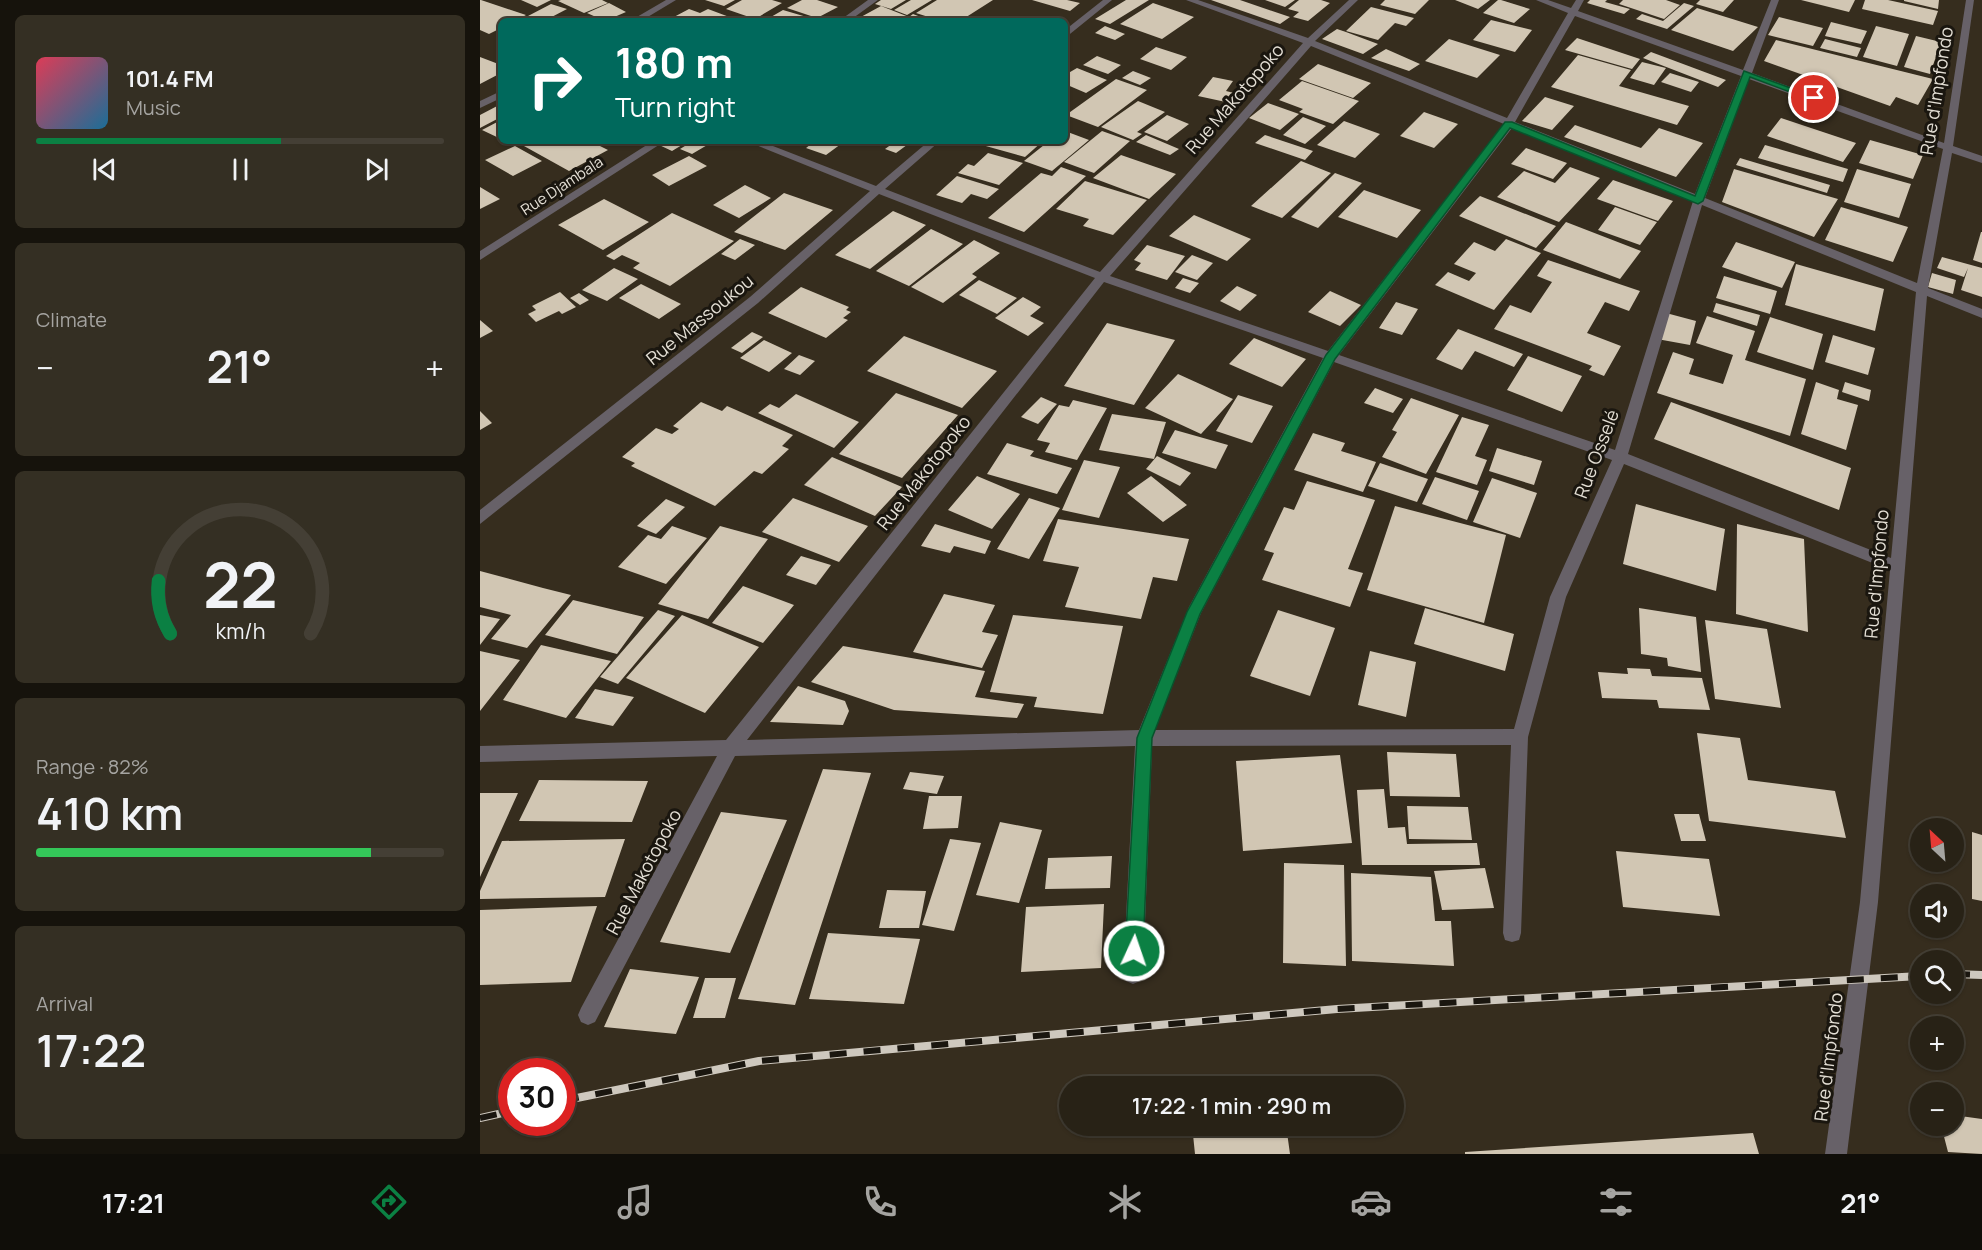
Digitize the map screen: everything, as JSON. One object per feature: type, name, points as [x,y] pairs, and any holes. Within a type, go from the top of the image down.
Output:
[{"type":"street","points":[[639,18],[672,0]]},
{"type":"street","points":[[847,18],[874,0]]},
{"type":"street","points":[[1068,33],[1108,0]]},
{"type":"street","points":[[1190,0],[1309,42],[1982,314]]},
{"type":"street","name":"Rue Makotopoko","points":[[588,1015],[729,750],[1102,277],[1309,42],[1354,0]]},
{"type":"street","points":[[1540,0],[1576,6],[1747,73],[1982,160]]},
{"type":"street","name":"Rue Osselé","points":[[1512,933],[1520,737],[1558,597],[1620,457],[1698,201],[1775,0]]},
{"type":"street","name":"Rue d'Impfondo","points":[[1836,1154],[1870,890],[1887,714],[1896,566],[1922,290],[1948,148],[1970,0]]},
{"type":"street","points":[[1133,974],[1144,738],[1194,612],[1330,357],[1509,124],[1576,6]]},
{"type":"street","points":[[480,105],[498,96]]},
{"type":"street","name":"Rue Djambala","points":[[480,256],[655,144]]},
{"type":"street","points":[[759,144],[1102,277],[1620,457],[1896,566]]},
{"type":"street","name":"Rue Massoukou","points":[[480,518],[752,301],[825,240],[875,190],[931,144]]},
{"type":"street","points":[[480,754],[729,750],[1144,738],[1520,737]]},
{"type":"building","points":[[480,0],[526,15],[520,18],[498,18],[498,30],[489,34],[480,30]]},
{"type":"building","points":[[521,0],[551,0],[537,7]]},
{"type":"building","points":[[602,0],[608,3],[584,13],[558,1]]},
{"type":"building","points":[[705,0],[735,0],[724,6]]},
{"type":"building","points":[[742,0],[772,0],[782,3],[757,18],[726,9]]},
{"type":"building","points":[[802,0],[817,0],[838,7],[817,18],[787,8]]},
{"type":"building","points":[[881,0],[906,0],[891,9],[875,4]]},
{"type":"building","points":[[911,0],[932,0],[907,15],[894,10]]},
{"type":"building","points":[[937,0],[993,0],[965,18],[932,18],[916,13]]},
{"type":"building","points":[[1032,0],[1067,0],[1080,3],[1070,11]]},
{"type":"building","points":[[1126,0],[1149,0],[1110,24],[1095,19]]},
{"type":"building","points":[[1211,0],[1240,0],[1290,17],[1280,24]]},
{"type":"building","points":[[1265,0],[1295,0],[1285,7]]},
{"type":"building","points":[[1299,0],[1321,0],[1330,3],[1308,21],[1293,17],[1299,12],[1288,9]]},
{"type":"building","points":[[1385,0],[1429,0],[1415,14],[1380,5]]},
{"type":"building","points":[[1455,0],[1490,0],[1478,9]]},
{"type":"building","points":[[1498,0],[1530,9],[1514,23],[1483,13]]},
{"type":"building","points":[[1590,0],[1607,0],[1605,2],[1630,9],[1624,14],[1587,3]]},
{"type":"building","points":[[1623,0],[1666,0],[1680,5],[1664,19],[1619,4]]},
{"type":"building","points":[[1700,0],[1734,0],[1723,12],[1696,4]]},
{"type":"building","points":[[1801,0],[1855,0],[1849,12]]},
{"type":"building","points":[[1865,0],[1888,0],[1938,11],[1933,25],[1862,9]]},
{"type":"building","points":[[1939,0],[1938,9],[1904,1]]},
{"type":"building","points":[[609,3],[626,12],[612,18],[598,18],[587,13]]},
{"type":"building","points":[[1153,3],[1194,17],[1162,39],[1120,24]]},
{"type":"building","points":[[1684,3],[1694,6],[1667,29],[1636,19],[1642,14],[1663,21]]},
{"type":"building","points":[[551,4],[567,9],[550,18],[528,16]]},
{"type":"building","points":[[881,6],[909,17],[913,14],[923,18],[859,18]]},
{"type":"building","points":[[1371,7],[1414,18],[1406,26],[1395,23],[1378,40],[1346,31]]},
{"type":"building","points":[[1697,8],[1758,27],[1733,51],[1671,30]]},
{"type":"building","points":[[689,9],[700,13],[708,9],[732,18],[672,18]]},
{"type":"building","points":[[783,10],[810,18],[769,18]]},
{"type":"building","points":[[1779,17],[1823,28],[1813,46],[1768,35]]},
{"type":"building","points":[[1491,20],[1532,30],[1515,52],[1473,40]]},
{"type":"building","points":[[1831,22],[1867,31],[1861,44],[1825,36]]},
{"type":"building","points":[[1105,26],[1125,34],[1115,40],[1095,33]]},
{"type":"building","points":[[1876,26],[1909,34],[1897,66],[1863,57]]},
{"type":"building","points":[[1337,29],[1378,44],[1363,54],[1322,39]]},
{"type":"building","points":[[1916,36],[1941,42],[1930,74],[1904,67]]},
{"type":"building","points":[[1577,38],[1640,59],[1632,69],[1565,50]]},
{"type":"building","points":[[1449,39],[1500,55],[1477,78],[1425,61]]},
{"type":"building","points":[[1825,39],[1861,48],[1857,57],[1820,48]]},
{"type":"building","points":[[1776,40],[1933,79],[1918,105],[1896,97],[1890,106],[1764,61]]},
{"type":"building","points":[[1156,47],[1187,57],[1171,70],[1140,59]]},
{"type":"building","points":[[1386,49],[1420,64],[1409,71],[1371,58]]},
{"type":"building","points":[[1651,52],[1726,80],[1718,87],[1643,58]]},
{"type":"building","points":[[1578,55],[1631,70],[1619,86],[1689,106],[1677,125],[1551,87]]},
{"type":"building","points":[[1097,56],[1121,65],[1108,74],[1083,65]]},
{"type":"building","points":[[480,57],[498,64],[498,75],[480,84]]},
{"type":"building","points":[[1642,62],[1666,68],[1654,85],[1630,78]]},
{"type":"building","points":[[1318,64],[1371,83],[1353,98],[1299,79]]},
{"type":"building","points":[[1077,68],[1107,80],[1086,93],[1068,85],[1068,73]]},
{"type":"building","points":[[1133,71],[1151,78],[1140,85],[1122,78]]},
{"type":"building","points":[[1670,73],[1699,82],[1691,92],[1661,82]]},
{"type":"building","points":[[1213,77],[1233,81],[1226,91],[1242,95],[1235,104],[1198,96]]},
{"type":"building","points":[[1116,79],[1147,90],[1098,127],[1068,116]]},
{"type":"building","points":[[1302,81],[1359,101],[1333,124],[1299,112],[1303,109],[1279,100]]},
{"type":"building","points":[[1545,97],[1574,106],[1552,130],[1522,121]]},
{"type":"building","points":[[1138,101],[1165,112],[1137,132],[1142,134],[1133,140],[1101,127]]},
{"type":"building","points":[[1268,103],[1299,114],[1280,130],[1249,118]]},
{"type":"building","points":[[498,106],[498,119],[480,128],[480,115]]},
{"type":"building","points":[[1424,112],[1458,124],[1434,148],[1400,136]]},
{"type":"building","points":[[1167,115],[1189,124],[1167,141],[1144,132]]},
{"type":"building","points":[[1303,117],[1326,126],[1305,144],[1283,135]]},
{"type":"building","points":[[1781,118],[1856,143],[1843,162],[1767,136]]},
{"type":"building","points":[[1344,121],[1380,134],[1355,158],[1317,145]]},
{"type":"building","points":[[498,122],[498,138],[482,130]]},
{"type":"building","points":[[1575,125],[1641,148],[1659,128],[1703,143],[1676,177],[1564,137]]},
{"type":"building","points":[[1102,131],[1130,141],[1094,173],[1064,162]]},
{"type":"building","points":[[1068,132],[1089,140],[1052,171],[1024,161],[1045,144],[1068,144]]},
{"type":"building","points":[[1146,135],[1179,149],[1170,155],[1136,142]]},
{"type":"building","points":[[1265,135],[1313,151],[1305,160],[1255,143]]},
{"type":"building","points":[[1870,140],[1923,155],[1913,179],[1859,163]]},
{"type":"building","points":[[520,144],[596,144],[608,150],[569,171]]},
{"type":"building","points":[[657,144],[684,144],[672,151]]},
{"type":"building","points":[[688,144],[709,144],[692,154],[680,149]]},
{"type":"building","points":[[811,144],[841,144],[826,155],[806,148]]},
{"type":"building","points":[[892,144],[908,144],[896,153],[885,149]]},
{"type":"building","points":[[979,144],[1040,144],[1025,157]]},
{"type":"building","points":[[1765,145],[1848,169],[1843,182],[1758,158]]},
{"type":"building","points":[[515,146],[542,161],[513,176],[485,160]]},
{"type":"building","points":[[1526,148],[1567,163],[1553,179],[1511,164]]},
{"type":"building","points":[[988,153],[1023,163],[999,185],[958,173],[968,164],[974,166]]},
{"type":"building","points":[[1121,155],[1176,174],[1149,199],[1093,178]]},
{"type":"building","points":[[689,156],[707,166],[669,186],[652,175]]},
{"type":"building","points":[[1740,158],[1830,185],[1827,193],[1736,165]]},
{"type":"building","points":[[1301,161],[1331,173],[1282,218],[1251,206]]},
{"type":"building","points":[[1061,167],[1086,176],[1024,232],[988,218],[1041,173],[1052,176]]},
{"type":"building","points":[[1570,167],[1600,178],[1559,222],[1497,197],[1524,171],[1555,183]]},
{"type":"building","points":[[1734,169],[1838,199],[1814,237],[1722,202]]},
{"type":"building","points":[[1857,169],[1911,184],[1899,218],[1844,202]]},
{"type":"building","points":[[1335,173],[1362,183],[1318,228],[1291,217]]},
{"type":"building","points":[[957,176],[999,189],[987,199],[971,194],[962,203],[936,195]]},
{"type":"building","points":[[1613,180],[1673,201],[1658,221],[1597,199]]},
{"type":"building","points":[[1085,181],[1147,200],[1113,235],[1083,226],[1089,219],[1056,209]]},
{"type":"building","points":[[745,185],[771,198],[739,218],[713,205]]},
{"type":"building","points":[[480,187],[500,199],[480,209]]},
{"type":"building","points":[[1364,190],[1421,210],[1397,238],[1338,217]]},
{"type":"building","points":[[784,193],[833,210],[785,250],[734,232]]},
{"type":"building","points":[[1480,196],[1556,226],[1536,248],[1459,216]]},
{"type":"building","points":[[604,199],[649,222],[603,250],[558,225]]},
{"type":"building","points":[[1615,207],[1657,222],[1640,245],[1598,230]]},
{"type":"building","points":[[1841,207],[1908,227],[1893,262],[1825,240]]},
{"type":"building","points":[[893,211],[926,225],[870,269],[835,255]]},
{"type":"building","points":[[672,213],[734,241],[670,286],[633,268],[640,263],[622,255],[614,260],[606,256]]},
{"type":"building","points":[[1194,215],[1251,239],[1227,261],[1169,236]]},
{"type":"building","points":[[1566,222],[1641,251],[1620,279],[1543,250]]},
{"type":"building","points":[[931,229],[963,244],[909,286],[876,271]]},
{"type":"building","points":[[1982,232],[1982,263],[1973,260]]},
{"type":"building","points":[[740,239],[755,245],[735,260],[721,254]]},
{"type":"building","points":[[1506,239],[1541,253],[1494,310],[1435,285],[1448,272],[1469,281],[1476,273],[1454,264],[1474,242],[1495,251]]},
{"type":"building","points":[[974,240],[1000,253],[972,274],[977,277],[943,303],[911,287]]},
{"type":"building","points":[[1736,242],[1795,262],[1782,288],[1722,267]]},
{"type":"building","points":[[1147,245],[1185,256],[1167,280],[1135,270],[1141,263],[1134,260]]},
{"type":"building","points":[[1192,255],[1213,263],[1197,280],[1175,272]]},
{"type":"building","points":[[1942,257],[1982,268],[1982,297],[1961,290],[1968,268],[1964,277],[1937,268]]},
{"type":"building","points":[[1548,260],[1640,291],[1629,311],[1605,302],[1587,333],[1621,346],[1604,376],[1589,370],[1592,366],[1494,329],[1510,305],[1531,313],[1552,282],[1537,276]]},
{"type":"building","points":[[1796,264],[1884,289],[1875,331],[1785,305]]},
{"type":"building","points":[[614,268],[638,279],[607,301],[582,290]]},
{"type":"building","points":[[1932,273],[1956,280],[1953,294],[1928,287]]},
{"type":"building","points":[[1724,276],[1777,291],[1770,314],[1716,298]]},
{"type":"building","points":[[1183,278],[1199,283],[1190,293],[1175,288]]},
{"type":"building","points":[[979,280],[1017,298],[997,314],[959,295]]},
{"type":"building","points":[[641,284],[681,304],[659,319],[619,298]]},
{"type":"building","points":[[1237,286],[1257,295],[1240,311],[1220,301]]},
{"type":"building","points":[[801,287],[849,307],[846,310],[851,312],[843,318],[848,320],[826,338],[768,313]]},
{"type":"building","points":[[1330,291],[1361,305],[1340,326],[1308,312]]},
{"type":"building","points":[[560,292],[576,307],[562,314],[559,311],[536,322],[528,314],[536,310],[532,306]]},
{"type":"building","points":[[579,293],[589,300],[580,305],[570,298]]},
{"type":"building","points":[[1023,297],[1041,307],[1030,316],[1044,323],[1028,336],[995,318]]},
{"type":"building","points":[[1396,302],[1418,309],[1402,335],[1379,328]]},
{"type":"building","points":[[1716,303],[1760,315],[1757,326],[1713,312]]},
{"type":"building","points":[[1666,313],[1696,321],[1690,345],[1657,339]]},
{"type":"building","points":[[1707,316],[1755,331],[1745,360],[1806,379],[1790,436],[1657,393],[1673,352],[1694,359],[1689,374],[1723,384],[1733,355],[1696,343]]},
{"type":"building","points":[[1770,317],[1823,334],[1813,370],[1757,352]]},
{"type":"building","points":[[480,320],[493,331],[480,338]]},
{"type":"building","points":[[1107,323],[1175,340],[1134,405],[1064,386]]},
{"type":"building","points":[[1458,329],[1523,354],[1514,367],[1475,351],[1462,370],[1436,359]]},
{"type":"building","points":[[752,332],[763,337],[742,353],[731,348]]},
{"type":"building","points":[[1833,335],[1875,348],[1868,375],[1825,362]]},
{"type":"building","points":[[904,336],[997,371],[962,408],[867,371]]},
{"type":"building","points":[[1254,338],[1306,359],[1282,387],[1229,364]]},
{"type":"building","points":[[764,340],[792,353],[769,372],[740,358]]},
{"type":"building","points":[[799,355],[815,361],[800,375],[784,369]]},
{"type":"building","points":[[1528,356],[1582,376],[1562,412],[1507,390]]},
{"type":"building","points":[[1178,374],[1233,399],[1201,434],[1145,408]]},
{"type":"building","points":[[1816,382],[1839,390],[1837,399],[1858,405],[1846,450],[1801,434]]},
{"type":"building","points":[[1845,382],[1871,390],[1869,401],[1842,392]]},
{"type":"building","points":[[1375,388],[1403,399],[1393,413],[1364,403]]},
{"type":"building","points":[[896,393],[958,415],[902,478],[839,454]]},
{"type":"building","points":[[796,394],[859,422],[834,448],[758,413],[770,404],[779,408]]},
{"type":"building","points":[[1238,395],[1273,406],[1252,443],[1216,431]]},
{"type":"building","points":[[1041,397],[1057,404],[1038,424],[1021,417]]},
{"type":"building","points":[[1411,398],[1459,415],[1426,474],[1382,457],[1397,432],[1392,430]]},
{"type":"building","points":[[1073,400],[1107,408],[1077,460],[1045,452],[1050,443],[1037,440],[1059,405],[1069,407]]},
{"type":"building","points":[[701,402],[722,411],[727,406],[793,435],[782,446],[789,449],[762,474],[754,471],[715,506],[631,466],[635,463],[622,457],[656,428],[672,434],[679,429],[673,426]]},
{"type":"building","points":[[1671,402],[1851,468],[1839,510],[1654,439]]},
{"type":"building","points":[[480,411],[492,423],[480,430]]},
{"type":"building","points":[[1112,414],[1166,422],[1154,459],[1099,450]]},
{"type":"building","points":[[1462,417],[1489,425],[1475,456],[1487,460],[1477,485],[1436,472]]},
{"type":"building","points":[[1175,430],[1228,445],[1216,469],[1162,453]]},
{"type":"building","points":[[1313,433],[1345,443],[1341,451],[1376,462],[1363,492],[1294,470]]},
{"type":"building","points":[[1007,443],[1034,451],[1030,456],[1072,468],[1057,494],[987,474]]},
{"type":"building","points":[[1497,448],[1542,461],[1534,485],[1489,471]]},
{"type":"building","points":[[1157,456],[1191,473],[1180,486],[1146,469]]},
{"type":"building","points":[[832,457],[902,487],[875,516],[804,485]]},
{"type":"building","points":[[1084,460],[1120,467],[1099,518],[1062,510]]},
{"type":"building","points":[[1380,463],[1428,479],[1417,502],[1368,486]]},
{"type":"building","points":[[977,476],[1020,494],[992,529],[948,510]]},
{"type":"building","points":[[1151,476],[1187,505],[1163,522],[1127,493]]},
{"type":"building","points":[[1435,477],[1479,491],[1467,520],[1422,504]]},
{"type":"building","points":[[1492,478],[1537,493],[1520,538],[1473,522]]},
{"type":"building","points":[[1307,481],[1375,500],[1348,569],[1363,573],[1350,607],[1262,580],[1274,553],[1264,550],[1284,507],[1294,510]]},
{"type":"building","points":[[793,498],[868,526],[839,562],[762,532]]},
{"type":"building","points":[[1029,498],[1060,508],[1029,559],[997,549]]},
{"type":"building","points":[[666,499],[685,507],[656,534],[637,526]]},
{"type":"building","points":[[1636,504],[1725,529],[1716,591],[1623,564]]},
{"type":"building","points":[[1395,506],[1506,535],[1484,623],[1367,590]]},
{"type":"building","points":[[1058,519],[1189,539],[1177,581],[1153,577],[1141,619],[1065,607],[1079,567],[1043,561]]},
{"type":"building","points":[[935,524],[991,541],[985,554],[954,546],[950,553],[921,546]]},
{"type":"building","points":[[1737,524],[1804,539],[1808,632],[1736,614]]},
{"type":"building","points":[[672,526],[707,538],[666,584],[618,567],[648,535],[661,539]]},
{"type":"building","points":[[720,526],[768,539],[708,619],[658,604]]},
{"type":"building","points":[[801,556],[831,565],[816,585],[786,575]]},
{"type":"building","points":[[480,571],[571,595],[527,648],[491,639],[511,615],[480,607]]},
{"type":"building","points":[[743,586],[794,605],[763,643],[712,623]]},
{"type":"building","points":[[944,594],[995,605],[982,632],[998,635],[982,668],[913,652]]},
{"type":"building","points":[[573,600],[644,617],[617,654],[545,635]]},
{"type":"building","points":[[1425,608],[1514,634],[1505,671],[1414,644]]},
{"type":"building","points":[[1639,608],[1696,617],[1701,672],[1668,666],[1667,658],[1641,654]]},
{"type":"building","points":[[658,610],[675,616],[618,684],[600,677]]},
{"type":"building","points":[[1278,610],[1335,628],[1310,696],[1250,676]]},
{"type":"building","points":[[480,615],[500,619],[480,645]]},
{"type":"building","points":[[682,615],[759,647],[705,713],[626,678]]},
{"type":"building","points":[[1013,615],[1123,626],[1103,714],[1034,707],[1037,697],[990,692]]},
{"type":"building","points":[[1705,620],[1767,629],[1781,708],[1715,699]]},
{"type":"building","points":[[541,645],[611,661],[566,718],[503,700]]},
{"type":"building","points":[[843,646],[985,671],[975,697],[1024,704],[1017,718],[894,710],[811,682]]},
{"type":"building","points":[[480,651],[520,660],[480,711]]},
{"type":"building","points":[[1370,651],[1416,662],[1406,717],[1358,705]]},
{"type":"building","points":[[1627,668],[1650,669],[1652,676],[1702,678],[1710,710],[1659,708],[1657,700],[1602,698],[1598,672],[1628,674]]},
{"type":"building","points":[[798,686],[845,701],[849,711],[843,725],[770,722]]},
{"type":"building","points":[[595,689],[634,697],[613,726],[575,718]]},
{"type":"building","points":[[1697,733],[1740,738],[1748,780],[1835,791],[1846,838],[1709,821]]},
{"type":"building","points":[[1387,752],[1456,754],[1460,797],[1390,796]]},
{"type":"building","points":[[1340,755],[1352,843],[1243,851],[1236,761]]},
{"type":"building","points":[[823,769],[871,773],[795,1005],[738,999]]},
{"type":"building","points":[[910,772],[944,776],[937,794],[903,789]]},
{"type":"building","points":[[539,780],[648,781],[632,822],[519,821]]},
{"type":"building","points":[[1384,789],[1388,828],[1405,827],[1407,844],[1477,843],[1480,865],[1362,865],[1357,790]]},
{"type":"building","points":[[480,793],[518,793],[480,877]]},
{"type":"building","points":[[929,796],[962,796],[958,828],[923,829]]},
{"type":"building","points":[[1407,806],[1468,807],[1472,840],[1409,839]]},
{"type":"building","points":[[721,812],[787,820],[730,953],[660,942]]},
{"type":"building","points":[[1674,814],[1699,814],[1706,841],[1681,841]]},
{"type":"building","points":[[1000,822],[1042,830],[1019,903],[976,895]]},
{"type":"building","points":[[1972,832],[1982,835],[1982,901],[1972,899]]},
{"type":"building","points":[[625,839],[605,897],[480,899],[480,891],[502,841]]},
{"type":"building","points":[[950,839],[981,843],[954,931],[922,925]]},
{"type":"building","points":[[1616,851],[1709,859],[1720,916],[1623,907]]},
{"type":"building","points":[[1112,856],[1110,888],[1045,889],[1048,858]]},
{"type":"building","points":[[1284,863],[1344,865],[1346,966],[1283,963]]},
{"type":"building","points":[[1485,868],[1494,908],[1442,910],[1434,871]]},
{"type":"building","points":[[1351,873],[1431,877],[1435,921],[1451,921],[1454,966],[1352,961]]},
{"type":"building","points":[[887,890],[926,891],[919,928],[879,928]]},
{"type":"building","points":[[1104,904],[1101,968],[1021,972],[1026,907]]},
{"type":"building","points":[[597,906],[571,982],[480,985],[480,910]]},
{"type":"building","points":[[828,933],[920,939],[904,1004],[809,999]]},
{"type":"building","points":[[630,969],[699,977],[676,1034],[604,1027]]},
{"type":"building","points":[[705,978],[736,978],[725,1018],[693,1018]]},
{"type":"building","points":[[1964,1117],[1982,1119],[1982,1154],[1948,1152],[1944,1136],[1964,1136]]},
{"type":"building","points":[[1753,1133],[1759,1154],[1465,1154],[1465,1152]]},
{"type":"building","points":[[1193,1136],[1288,1136],[1290,1154],[1195,1154]]},
{"type":"railway","points":[[1964,974],[1982,975]]},
{"type":"railway","points":[[576,1098],[759,1061],[1337,1009],[1910,977]]},
{"type":"railway","points":[[480,1118],[498,1114]]},
{"type":"route","points":[[1134,951],[1144,738],[1194,612],[1330,357],[1509,124],[1698,201],[1747,73],[1814,98]]}]
